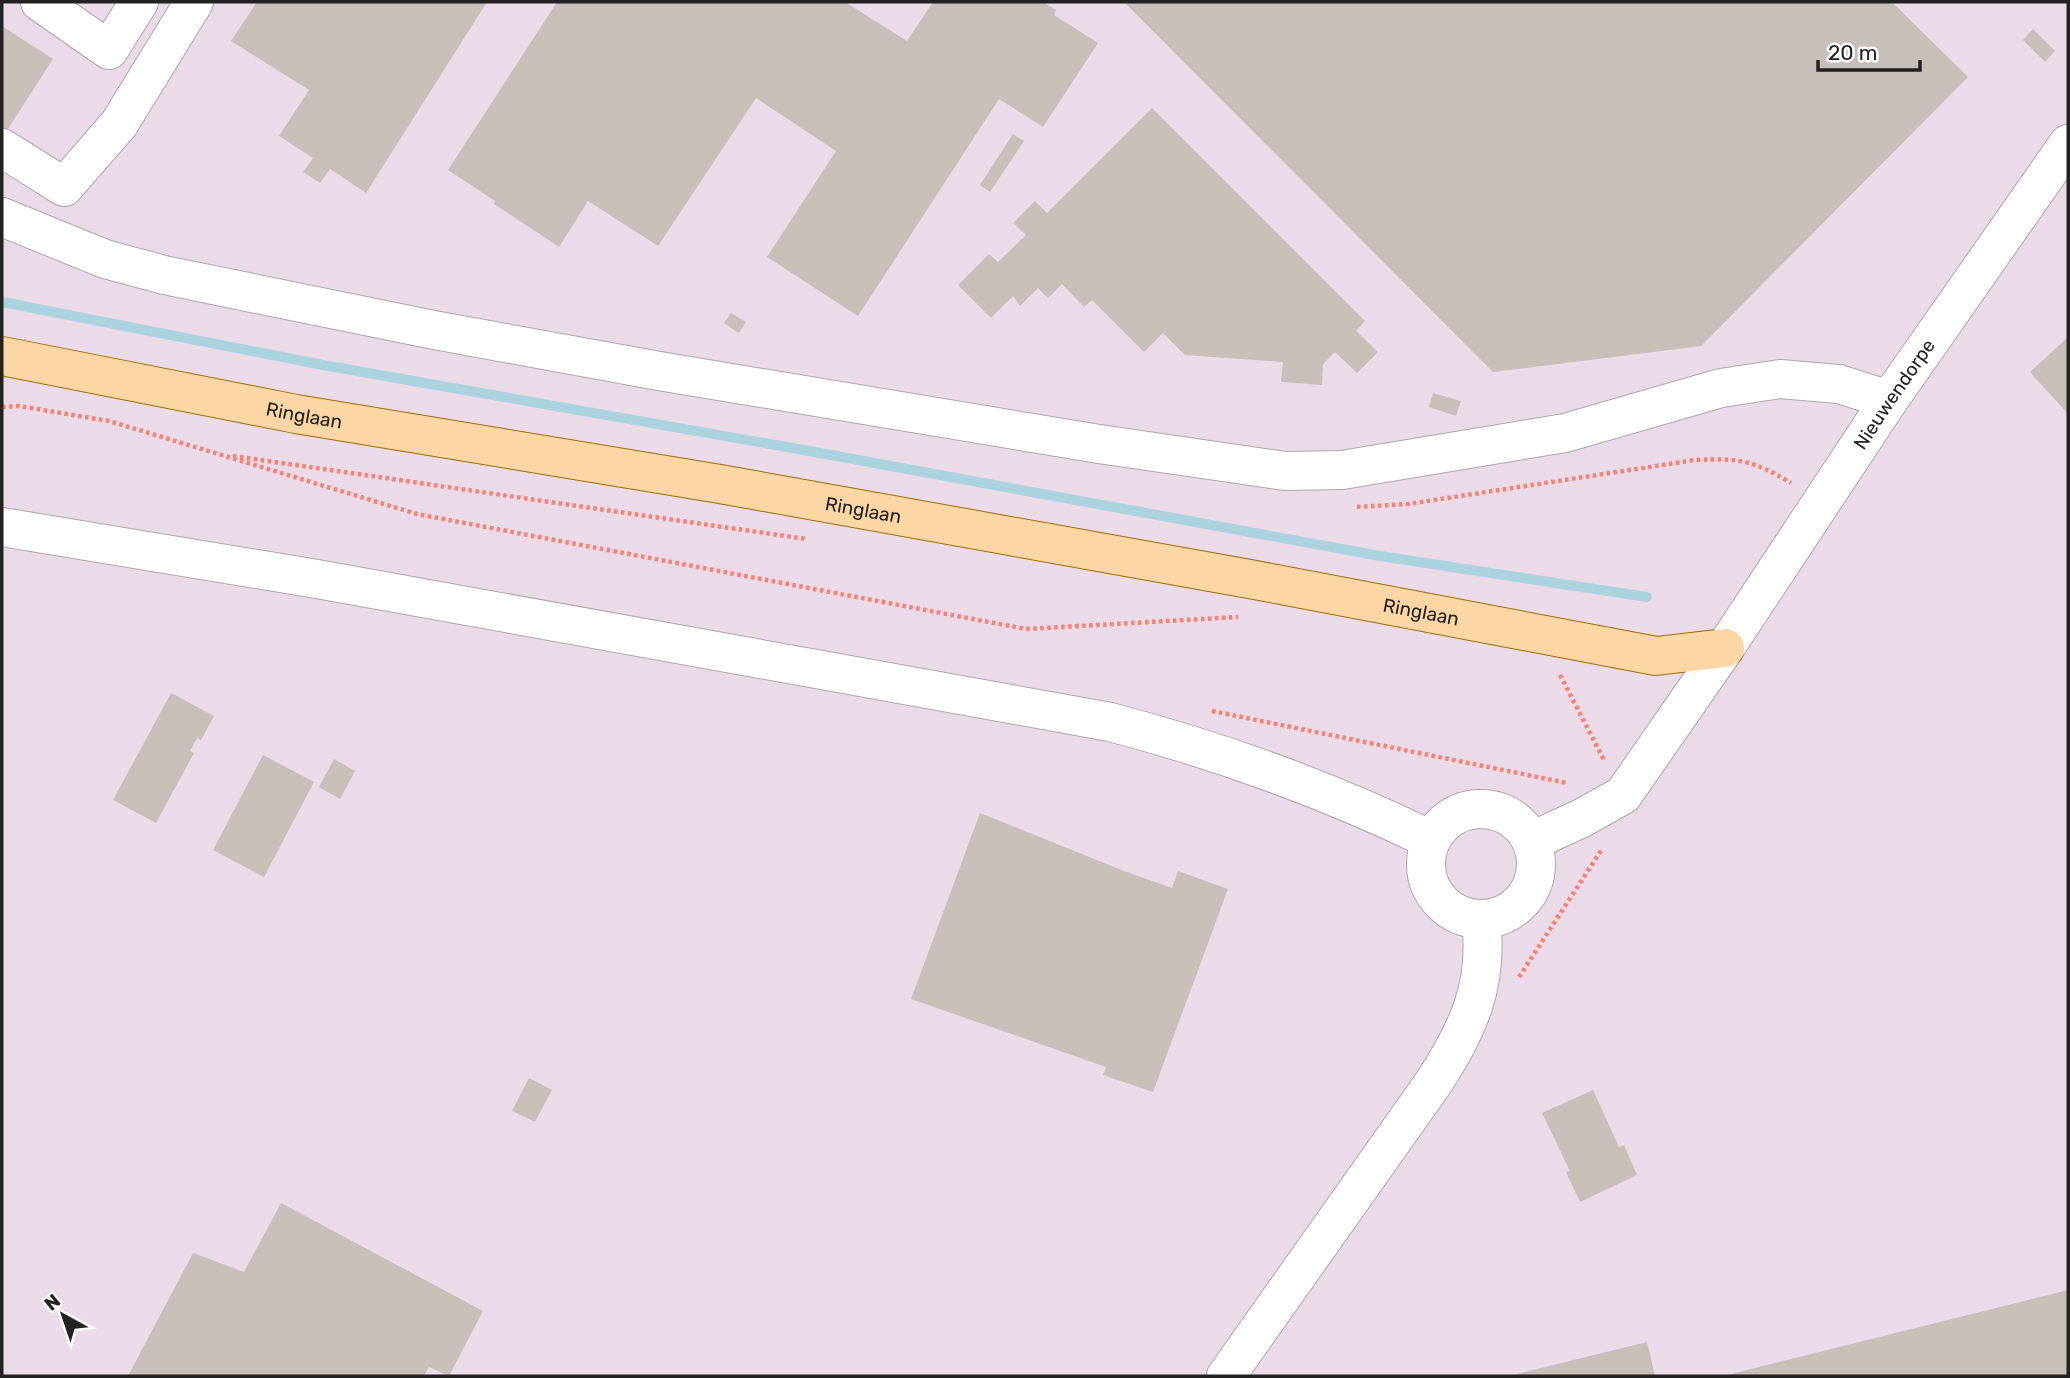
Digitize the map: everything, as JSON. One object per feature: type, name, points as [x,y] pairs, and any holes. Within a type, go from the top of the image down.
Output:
[{"type":"main road","name":"Ringlaan","points":[[2,356],[296,414],[733,487],[1255,580],[1656,656],[1725,648]]},
{"type":"street","points":[[40,2],[109,50],[139,2]]},
{"type":"street","points":[[2,148],[64,187],[119,124],[194,2]]},
{"type":"street","name":"Nieuwendorpe","points":[[1623,795],[1725,648],[1889,400],[2068,144]]},
{"type":"street","points":[[2,216],[105,259],[164,275],[434,330],[659,371],[1099,444],[1285,471],[1342,470],[1565,433],[1721,387],[1780,379],[1839,384],[1889,400]]},
{"type":"street","points":[[2,527],[317,579],[1110,722],[1183,741],[1255,765],[1383,816],[1431,840]]},
{"type":"street","points":[[1532,841],[1623,795]]},
{"type":"street","points":[[1468,810],[1491,810],[1514,819],[1532,841],[1537,859],[1533,885],[1512,912],[1481,921],[1453,913],[1433,893],[1426,869],[1431,840],[1445,822],[1468,810]]},
{"type":"street","points":[[1226,1376],[1460,1042],[1476,1002],[1484,943],[1481,921]]},
{"type":"path","points":[[2,407],[19,406],[110,421],[417,513],[1026,629],[1234,616]]},
{"type":"path","points":[[218,454],[809,540]]},
{"type":"path","points":[[1206,611],[1247,619]]},
{"type":"path","points":[[1559,674],[1623,795]]},
{"type":"shaded area","points":[[2,2],[2068,2],[2068,1376],[2,1376]]},
{"type":"building","points":[[257,2],[487,2],[366,193],[330,169],[320,183],[303,172],[313,158],[279,136],[309,90],[231,41]]},
{"type":"building","points":[[557,2],[845,2],[907,41],[933,2],[1043,2],[1056,10],[1054,15],[1098,43],[1043,127],[999,99],[858,316],[767,257],[836,151],[756,98],[658,246],[588,201],[559,247],[448,170]]},
{"type":"building","points":[[1124,2],[1892,2],[1968,77],[1701,346],[1493,372]]},
{"type":"building","points":[[2,26],[53,59],[4,135],[2,134]]},
{"type":"building","points":[[2033,29],[2055,51],[2045,62],[2023,40]]},
{"type":"building","points":[[1152,108],[1365,321],[1356,331],[1378,352],[1357,373],[1335,352],[1323,364],[1322,385],[1281,382],[1283,362],[1185,355],[1163,333],[1144,352],[1092,300],[1084,307],[1062,284],[1048,298],[1038,288],[1020,306],[1013,296],[991,318],[958,285],[989,254],[998,262],[1026,235],[1013,223],[1035,201],[1047,213]]},
{"type":"building","points":[[1013,134],[1024,141],[990,192],[980,185]]},
{"type":"building","points":[[731,313],[746,322],[739,333],[724,323]]},
{"type":"building","points":[[2068,337],[2068,414],[2030,372]]},
{"type":"building","points":[[1433,393],[1461,401],[1456,416],[1429,407]]},
{"type":"building","points":[[171,693],[214,716],[201,740],[197,738],[190,751],[194,753],[156,823],[113,800]]},
{"type":"building","points":[[263,755],[314,782],[264,877],[213,850]]},
{"type":"building","points":[[334,759],[355,771],[340,799],[319,787]]},
{"type":"building","points":[[980,813],[1172,888],[1178,871],[1228,889],[1153,1092],[1103,1075],[1106,1067],[911,999]]},
{"type":"building","points":[[529,1078],[552,1090],[535,1122],[512,1111]]},
{"type":"building","points":[[1593,1090],[1619,1147],[1624,1145],[1637,1175],[1580,1202],[1566,1172],[1570,1171],[1542,1113]]},
{"type":"building","points":[[281,1203],[483,1311],[449,1376],[429,1367],[424,1376],[128,1376],[193,1253],[244,1272]]},
{"type":"building","points":[[2068,1290],[2068,1376],[1727,1376],[1727,1375]]},
{"type":"building","points":[[1647,1342],[1655,1376],[1513,1376],[1513,1375]]},
{"type":"waterway","points":[[2,302],[323,365],[1380,556],[1647,597]]}]
